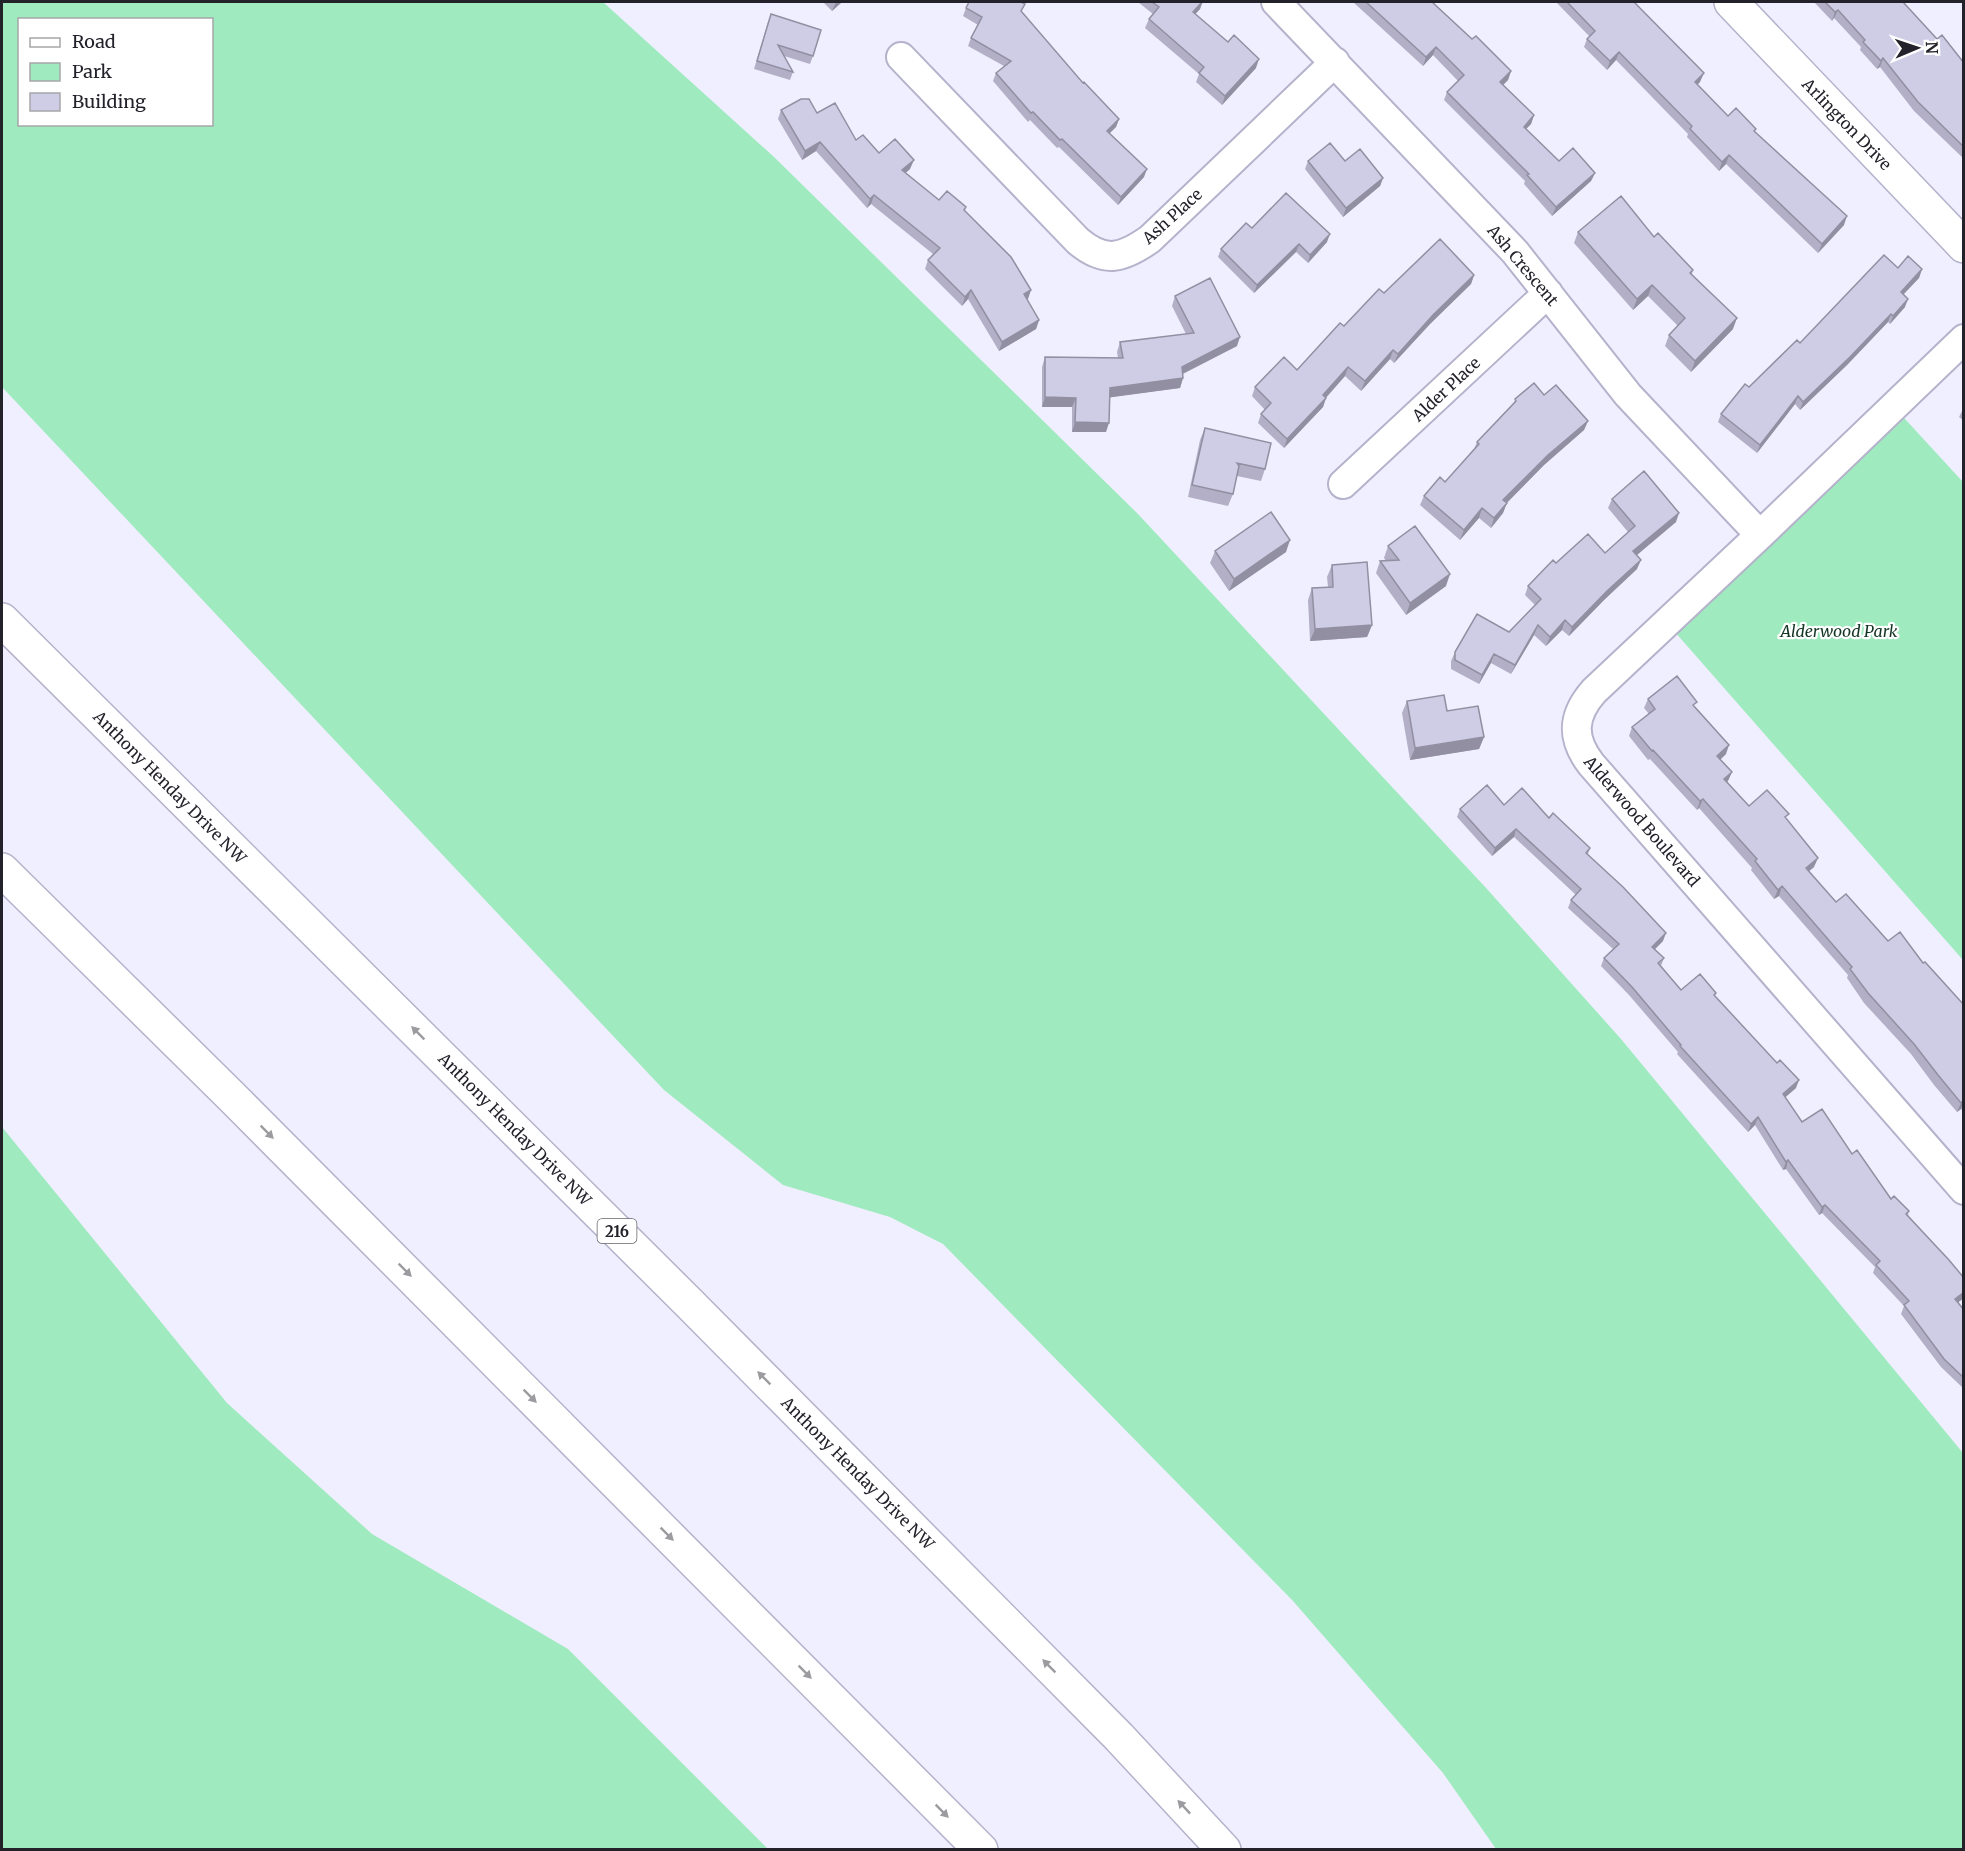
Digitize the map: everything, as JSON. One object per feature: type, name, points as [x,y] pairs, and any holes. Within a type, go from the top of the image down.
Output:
[{"type":"main road","name":"Arlington Drive","points":[[1731,2],[1964,246]]},
{"type":"main road","name":"Anthony Henday Drive NW","points":[[2,620],[689,1303],[1119,1737],[1224,1850]]},
{"type":"main road","points":[[2,870],[233,1098],[981,1850]]},
{"type":"main road","points":[[2,902],[233,1098]]},
{"type":"street","name":"Ash Crescent","points":[[1276,2],[1515,252],[1628,395],[1760,535]]},
{"type":"street","name":"Ash Place","points":[[901,57],[1078,241],[1089,250],[1101,255],[1112,256],[1128,253],[1150,239],[1335,62]]},
{"type":"street","name":"Alder Place","points":[[1343,484],[1548,293]]},
{"type":"street","name":"Alderwood Boulevard","points":[[1964,339],[1589,697],[1578,716],[1576,727],[1580,748],[1591,764],[1964,1191]]},
{"type":"green space","points":[[2,2],[603,2],[774,157],[1138,514],[1487,889],[1621,1039],[1963,1453],[1963,1849],[1496,1849],[1443,1773],[1293,1601],[943,1244],[890,1217],[783,1185],[664,1090],[2,387]]},
{"type":"green space","name":"Alderwood Park","points":[[1894,407],[1963,482],[1963,960],[1667,623]]},
{"type":"green space","points":[[2,1127],[227,1403],[372,1534],[568,1649],[768,1849],[2,1849]]},
{"type":"building","points":[[969,2],[1021,2],[1025,4],[1021,11],[1083,83],[1119,119],[1107,131],[1147,169],[1121,197],[1062,139],[1060,140],[1033,112],[1031,113],[996,73],[1011,61],[971,38],[982,17],[966,8]]},
{"type":"building","points":[[1152,2],[1202,2],[1193,12],[1228,42],[1234,35],[1259,59],[1225,96],[1199,73],[1204,67],[1149,19],[1159,7]]},
{"type":"building","points":[[1366,2],[1432,2],[1472,39],[1476,36],[1511,71],[1500,82],[1534,115],[1524,127],[1559,161],[1573,148],[1595,173],[1556,207],[1527,175],[1529,174],[1447,92],[1464,75],[1436,47],[1426,57]]},
{"type":"building","points":[[1567,2],[1634,2],[1704,73],[1695,82],[1728,116],[1736,108],[1756,129],[1754,131],[1847,216],[1822,244],[1729,155],[1722,162],[1690,129],[1692,126],[1619,52],[1610,61],[1587,39],[1595,31]]},
{"type":"building","points":[[1825,2],[1903,2],[1937,39],[1942,35],[1964,63],[1964,147],[1918,102],[1883,58],[1881,61],[1863,42],[1865,40],[1838,10],[1835,12]]},
{"type":"building","points":[[771,14],[821,30],[813,56],[778,45],[793,72],[757,61]]},
{"type":"building","points":[[801,99],[809,99],[817,113],[835,103],[856,140],[863,135],[879,153],[895,139],[914,160],[902,170],[939,200],[947,191],[966,207],[964,210],[1011,257],[1031,290],[1024,294],[1039,320],[1002,342],[971,290],[965,297],[928,260],[940,248],[874,195],[870,199],[820,142],[805,151],[781,110]]},
{"type":"building","points":[[1330,143],[1345,161],[1360,149],[1383,178],[1346,208],[1308,161]]},
{"type":"building","points":[[1286,193],[1330,234],[1310,255],[1299,244],[1257,285],[1221,249],[1246,223],[1252,228]]},
{"type":"building","points":[[1621,196],[1654,237],[1658,233],[1693,270],[1690,273],[1737,318],[1695,361],[1669,335],[1685,318],[1652,285],[1637,299],[1578,232]]},
{"type":"building","points":[[1440,239],[1474,275],[1433,315],[1398,354],[1393,350],[1365,381],[1348,367],[1323,395],[1326,398],[1287,439],[1261,414],[1271,403],[1255,387],[1284,357],[1297,370],[1340,323],[1344,326],[1379,289],[1384,293]]},
{"type":"building","points":[[1884,255],[1898,268],[1908,256],[1922,269],[1901,292],[1908,299],[1893,316],[1891,314],[1803,402],[1798,396],[1760,445],[1721,414],[1745,384],[1749,387],[1797,340],[1800,343]]},
{"type":"building","points":[[1210,278],[1240,337],[1182,367],[1183,378],[1110,388],[1109,423],[1075,422],[1076,398],[1045,397],[1045,357],[1123,358],[1120,342],[1194,333],[1175,296]]},
{"type":"building","points":[[1534,383],[1544,395],[1556,385],[1588,421],[1548,455],[1503,500],[1507,503],[1494,518],[1482,508],[1464,530],[1424,496],[1440,477],[1445,482],[1479,444],[1477,442],[1516,401],[1515,399]]},
{"type":"building","points":[[1205,428],[1271,443],[1265,469],[1237,463],[1239,466],[1233,494],[1192,485]]},
{"type":"building","points":[[1644,471],[1679,513],[1633,551],[1641,560],[1572,627],[1565,620],[1550,637],[1538,625],[1515,665],[1494,654],[1482,675],[1455,660],[1455,652],[1477,614],[1509,632],[1541,599],[1528,586],[1553,560],[1556,563],[1588,534],[1605,553],[1635,526],[1612,499]]},
{"type":"building","points":[[1271,512],[1290,540],[1234,579],[1215,551]]},
{"type":"building","points":[[1415,526],[1450,574],[1410,603],[1380,561],[1399,560],[1388,546]]},
{"type":"building","points":[[1367,562],[1372,625],[1315,629],[1312,588],[1333,587],[1332,565]]},
{"type":"building","points":[[1677,676],[1697,702],[1693,705],[1729,745],[1717,756],[1732,772],[1724,779],[1749,806],[1767,790],[1789,814],[1785,817],[1818,858],[1806,868],[1836,902],[1846,894],[1888,941],[1900,932],[1923,963],[1925,962],[1964,1005],[1964,1100],[1961,1103],[1914,1044],[1868,993],[1850,969],[1852,967],[1782,886],[1778,890],[1755,861],[1757,859],[1703,799],[1700,801],[1632,727],[1655,709],[1648,699]]},
{"type":"building","points":[[1444,695],[1447,711],[1478,706],[1484,737],[1415,748],[1407,701]]},
{"type":"building","points":[[1487,785],[1504,805],[1522,788],[1549,818],[1553,813],[1590,848],[1586,853],[1623,887],[1666,933],[1652,947],[1664,958],[1658,963],[1681,990],[1700,974],[1716,993],[1714,995],[1777,1063],[1780,1060],[1799,1080],[1783,1094],[1802,1122],[1822,1109],[1852,1154],[1857,1150],[1891,1199],[1894,1196],[1909,1211],[1906,1214],[1964,1278],[1964,1292],[1955,1299],[1964,1310],[1964,1378],[1944,1359],[1904,1305],[1909,1301],[1876,1265],[1880,1261],[1825,1205],[1822,1207],[1788,1160],[1786,1162],[1758,1117],[1751,1124],[1604,958],[1619,944],[1571,900],[1581,889],[1516,829],[1495,848],[1460,809]]}]
